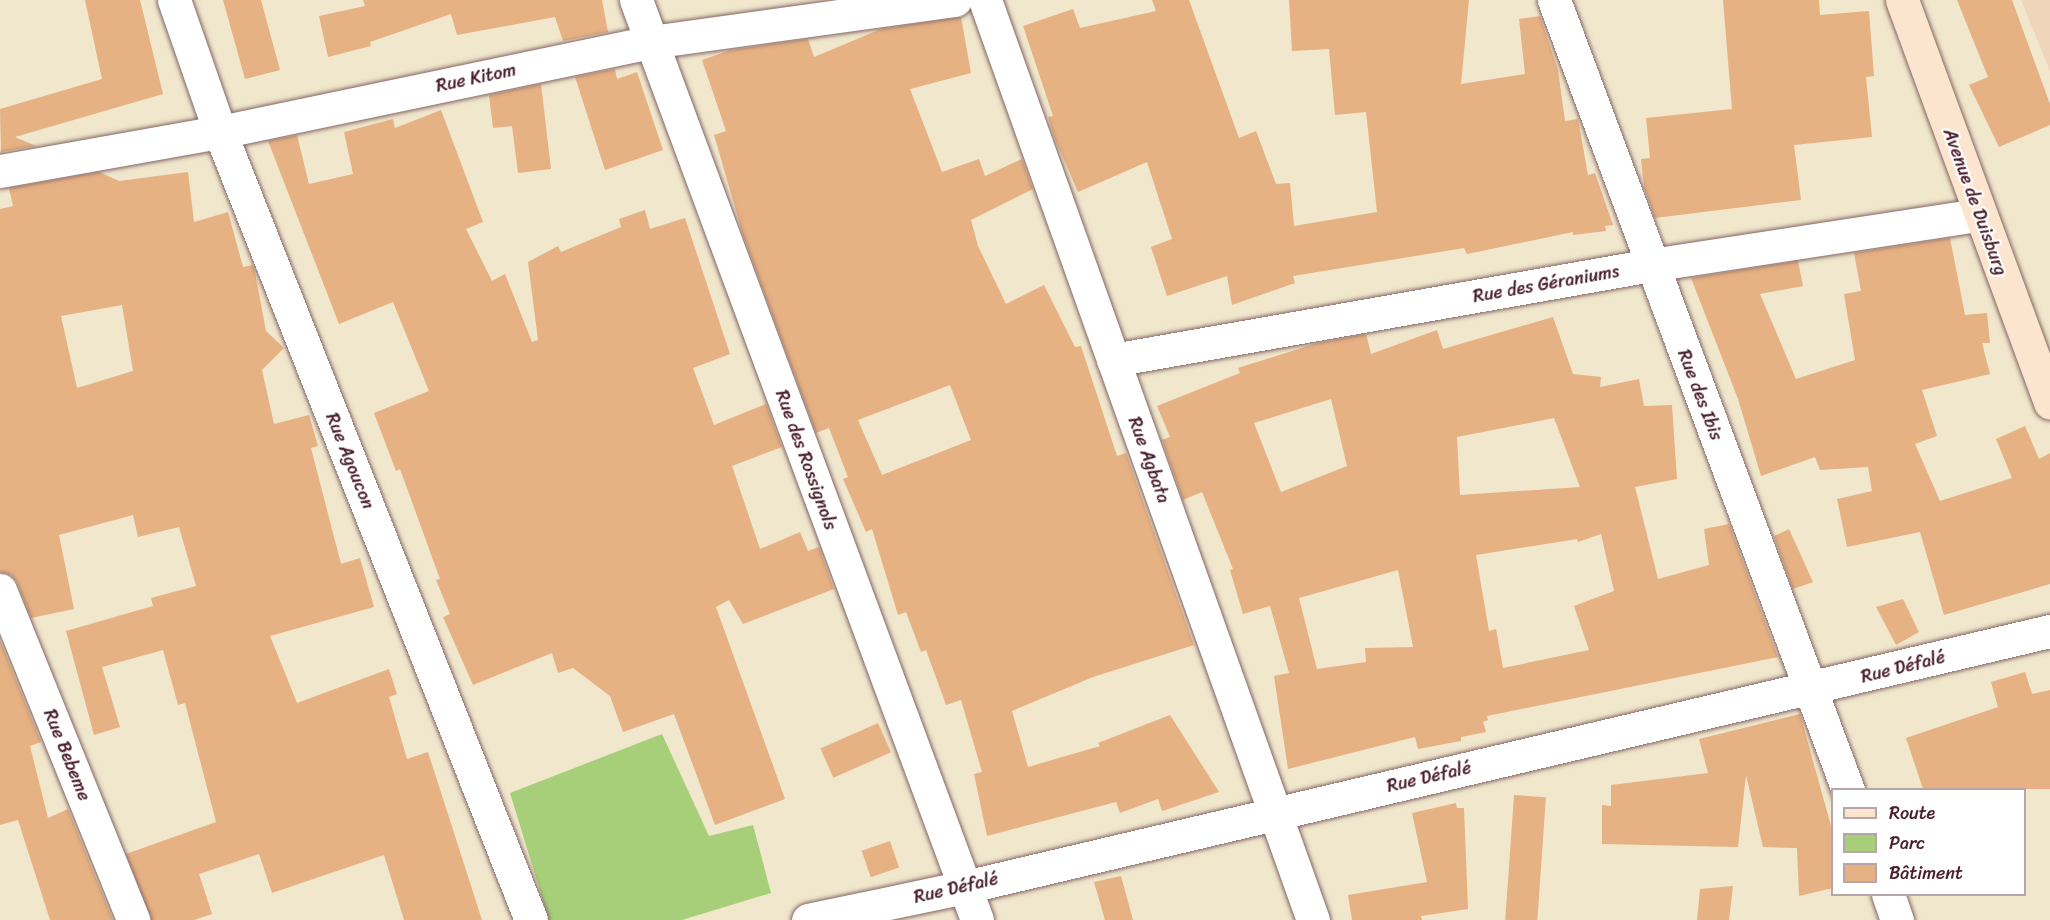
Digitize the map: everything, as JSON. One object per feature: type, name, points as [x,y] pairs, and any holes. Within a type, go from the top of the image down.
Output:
[{"type":"street","name":"Rue Agoucon","points":[[174,0],[220,132],[531,920]]},
{"type":"street","name":"Rue des Rossignols","points":[[636,0],[977,920]]},
{"type":"street","name":"Rue Kitom","points":[[0,171],[220,132],[651,42],[955,0]]},
{"type":"street","name":"Rue Agbata","points":[[985,0],[1313,920]]},
{"type":"street","name":"Rue des Ibis","points":[[1554,0],[1651,266],[1848,788]]},
{"type":"street","name":"Avenue de Duisburg","points":[[1902,0],[1979,215],[2050,403]]},
{"type":"street","name":"Rue des Géraniums","points":[[1113,360],[1651,266],[1979,215]]},
{"type":"street","name":"Rue Bebeme","points":[[0,590],[133,920]]},
{"type":"street","name":"Rue Défalé","points":[[808,920],[965,887],[1274,813],[1810,690],[2050,631]]},
{"type":"street","points":[[1889,896],[1897,920]]},
{"type":"shaded area","points":[[2021,0],[2050,0],[2050,71]]},
{"type":"green space","points":[[662,734],[709,836],[753,825],[771,893],[682,920],[549,920],[510,793]]},
{"type":"building","points":[[85,0],[140,0],[163,94],[15,137],[36,146],[1,152],[0,109],[102,79]]},
{"type":"building","points":[[223,0],[261,0],[280,70],[245,79]]},
{"type":"building","points":[[363,0],[602,0],[608,32],[563,41],[555,17],[457,35],[451,14],[370,42],[371,46],[328,57],[319,16],[365,6]]},
{"type":"building","points":[[1152,0],[1189,0],[1239,138],[1256,131],[1276,184],[1290,183],[1294,226],[1377,212],[1366,112],[1335,115],[1329,49],[1292,51],[1289,0],[1469,0],[1461,84],[1525,74],[1519,19],[1540,16],[1558,70],[1565,121],[1578,119],[1588,175],[1595,173],[1613,225],[1605,226],[1606,231],[1573,235],[1573,232],[1467,254],[1464,248],[1293,276],[1295,283],[1232,305],[1227,276],[1167,296],[1151,247],[1172,239],[1147,162],[1078,192],[1054,137],[1048,117],[1053,116],[1023,26],[1073,9],[1080,28],[1156,11]]},
{"type":"building","points":[[1723,0],[1819,0],[1820,15],[1869,11],[1874,76],[1866,77],[1872,137],[1794,145],[1801,200],[1655,218],[1644,187],[1641,159],[1650,158],[1646,118],[1732,109]]},
{"type":"building","points":[[1957,0],[2012,0],[2050,104],[2050,125],[1999,147],[1969,85],[1988,77]]},
{"type":"building","points":[[961,17],[971,73],[910,89],[942,172],[979,159],[985,176],[1022,159],[1033,189],[971,220],[978,246],[1006,304],[1044,285],[1075,347],[1081,346],[1117,456],[1126,453],[1194,645],[1093,677],[1012,711],[1028,767],[1100,746],[1098,743],[1170,715],[1219,792],[1162,811],[1158,799],[1120,813],[1116,802],[987,836],[974,774],[982,772],[961,700],[946,705],[926,650],[921,652],[906,612],[898,615],[872,529],[866,532],[843,479],[848,477],[829,428],[816,433],[743,235],[714,135],[726,131],[702,60],[731,50],[808,39],[814,57],[881,29]],"holes":[[[950,385],[971,440],[882,475],[858,420]]]},
{"type":"building","points":[[615,69],[617,79],[637,72],[663,150],[605,170],[575,77]]},
{"type":"building","points":[[541,84],[551,169],[518,173],[512,126],[493,128],[489,95]]},
{"type":"building","points":[[441,110],[483,222],[466,229],[492,281],[505,274],[532,342],[538,340],[528,262],[558,246],[561,252],[621,227],[619,219],[645,210],[650,229],[685,218],[730,354],[693,368],[714,425],[766,404],[782,447],[732,466],[760,549],[800,532],[808,551],[819,547],[834,589],[743,624],[729,600],[716,607],[785,799],[715,825],[674,714],[623,732],[610,696],[573,668],[558,673],[552,653],[473,685],[443,617],[450,614],[436,580],[440,579],[400,469],[396,471],[374,413],[429,391],[393,302],[339,324],[268,141],[297,135],[309,184],[353,174],[344,132],[393,119],[395,128]]},
{"type":"building","points":[[99,172],[119,181],[188,172],[194,222],[228,212],[243,267],[253,265],[266,331],[284,348],[262,370],[274,424],[309,415],[318,446],[311,448],[341,564],[360,558],[374,607],[270,636],[297,703],[389,669],[397,694],[389,697],[407,759],[428,752],[482,920],[404,920],[384,855],[272,893],[259,854],[199,874],[212,914],[194,920],[151,920],[126,854],[216,822],[185,703],[178,705],[163,650],[102,667],[120,727],[94,735],[66,631],[153,606],[151,598],[196,586],[179,527],[138,537],[133,515],[59,535],[74,609],[31,618],[17,582],[11,575],[0,572],[0,209],[13,206],[9,188]],"holes":[[[122,305],[133,371],[77,388],[61,316]]]},
{"type":"building","points":[[1950,238],[1965,315],[1987,313],[1990,343],[1982,343],[1990,374],[1922,390],[1937,436],[1915,444],[1940,501],[2012,478],[1996,439],[2025,426],[2039,459],[2050,453],[2050,584],[1944,615],[1920,532],[1847,547],[1837,499],[1872,491],[1868,467],[1820,470],[1815,457],[1761,476],[1738,399],[1691,278],[1798,261],[1803,286],[1760,294],[1796,379],[1855,360],[1844,294],[1861,291],[1854,253]]},
{"type":"building","points":[[1553,317],[1573,374],[1601,377],[1600,387],[1639,379],[1644,406],[1672,405],[1677,479],[1635,487],[1658,579],[1709,565],[1704,529],[1729,524],[1778,657],[1487,716],[1488,720],[1483,722],[1486,732],[1461,737],[1461,741],[1418,749],[1415,737],[1288,769],[1274,676],[1289,673],[1270,606],[1243,614],[1230,570],[1233,569],[1202,492],[1183,500],[1162,440],[1170,437],[1157,406],[1240,373],[1238,368],[1314,344],[1366,334],[1371,354],[1437,330],[1443,349]],"holes":[[[1331,399],[1347,466],[1281,492],[1254,423]],[[1554,418],[1580,487],[1460,495],[1457,437]],[[1601,534],[1614,591],[1574,606],[1589,650],[1503,668],[1496,629],[1489,631],[1476,555],[1577,539],[1578,542]],[[1398,570],[1413,647],[1365,648],[1366,662],[1317,669],[1299,598]]]},
{"type":"building","points":[[1789,529],[1813,582],[1793,589],[1774,536]]},
{"type":"building","points":[[1903,599],[1919,632],[1896,645],[1876,607]]},
{"type":"building","points":[[0,640],[41,742],[30,746],[48,818],[68,809],[113,920],[50,920],[18,820],[0,825]]},
{"type":"building","points":[[2025,672],[2032,694],[2050,690],[2050,789],[1923,788],[1906,738],[1998,707],[1991,682]]},
{"type":"building","points":[[1800,714],[1831,826],[1831,888],[1799,896],[1797,848],[1763,847],[1746,775],[1738,847],[1602,844],[1602,805],[1611,806],[1611,785],[1708,773],[1699,739]]},
{"type":"building","points":[[878,723],[891,752],[833,778],[820,749]]},
{"type":"building","points":[[1514,795],[1546,797],[1537,920],[1505,920]]},
{"type":"building","points":[[1456,803],[1457,808],[1464,808],[1468,909],[1421,916],[1422,920],[1352,920],[1348,895],[1427,882],[1412,813]]},
{"type":"building","points":[[890,841],[899,867],[871,877],[862,851]]},
{"type":"building","points":[[1121,876],[1133,920],[1105,920],[1094,882]]},
{"type":"building","points":[[1733,886],[1729,920],[1697,920],[1700,889]]}]
